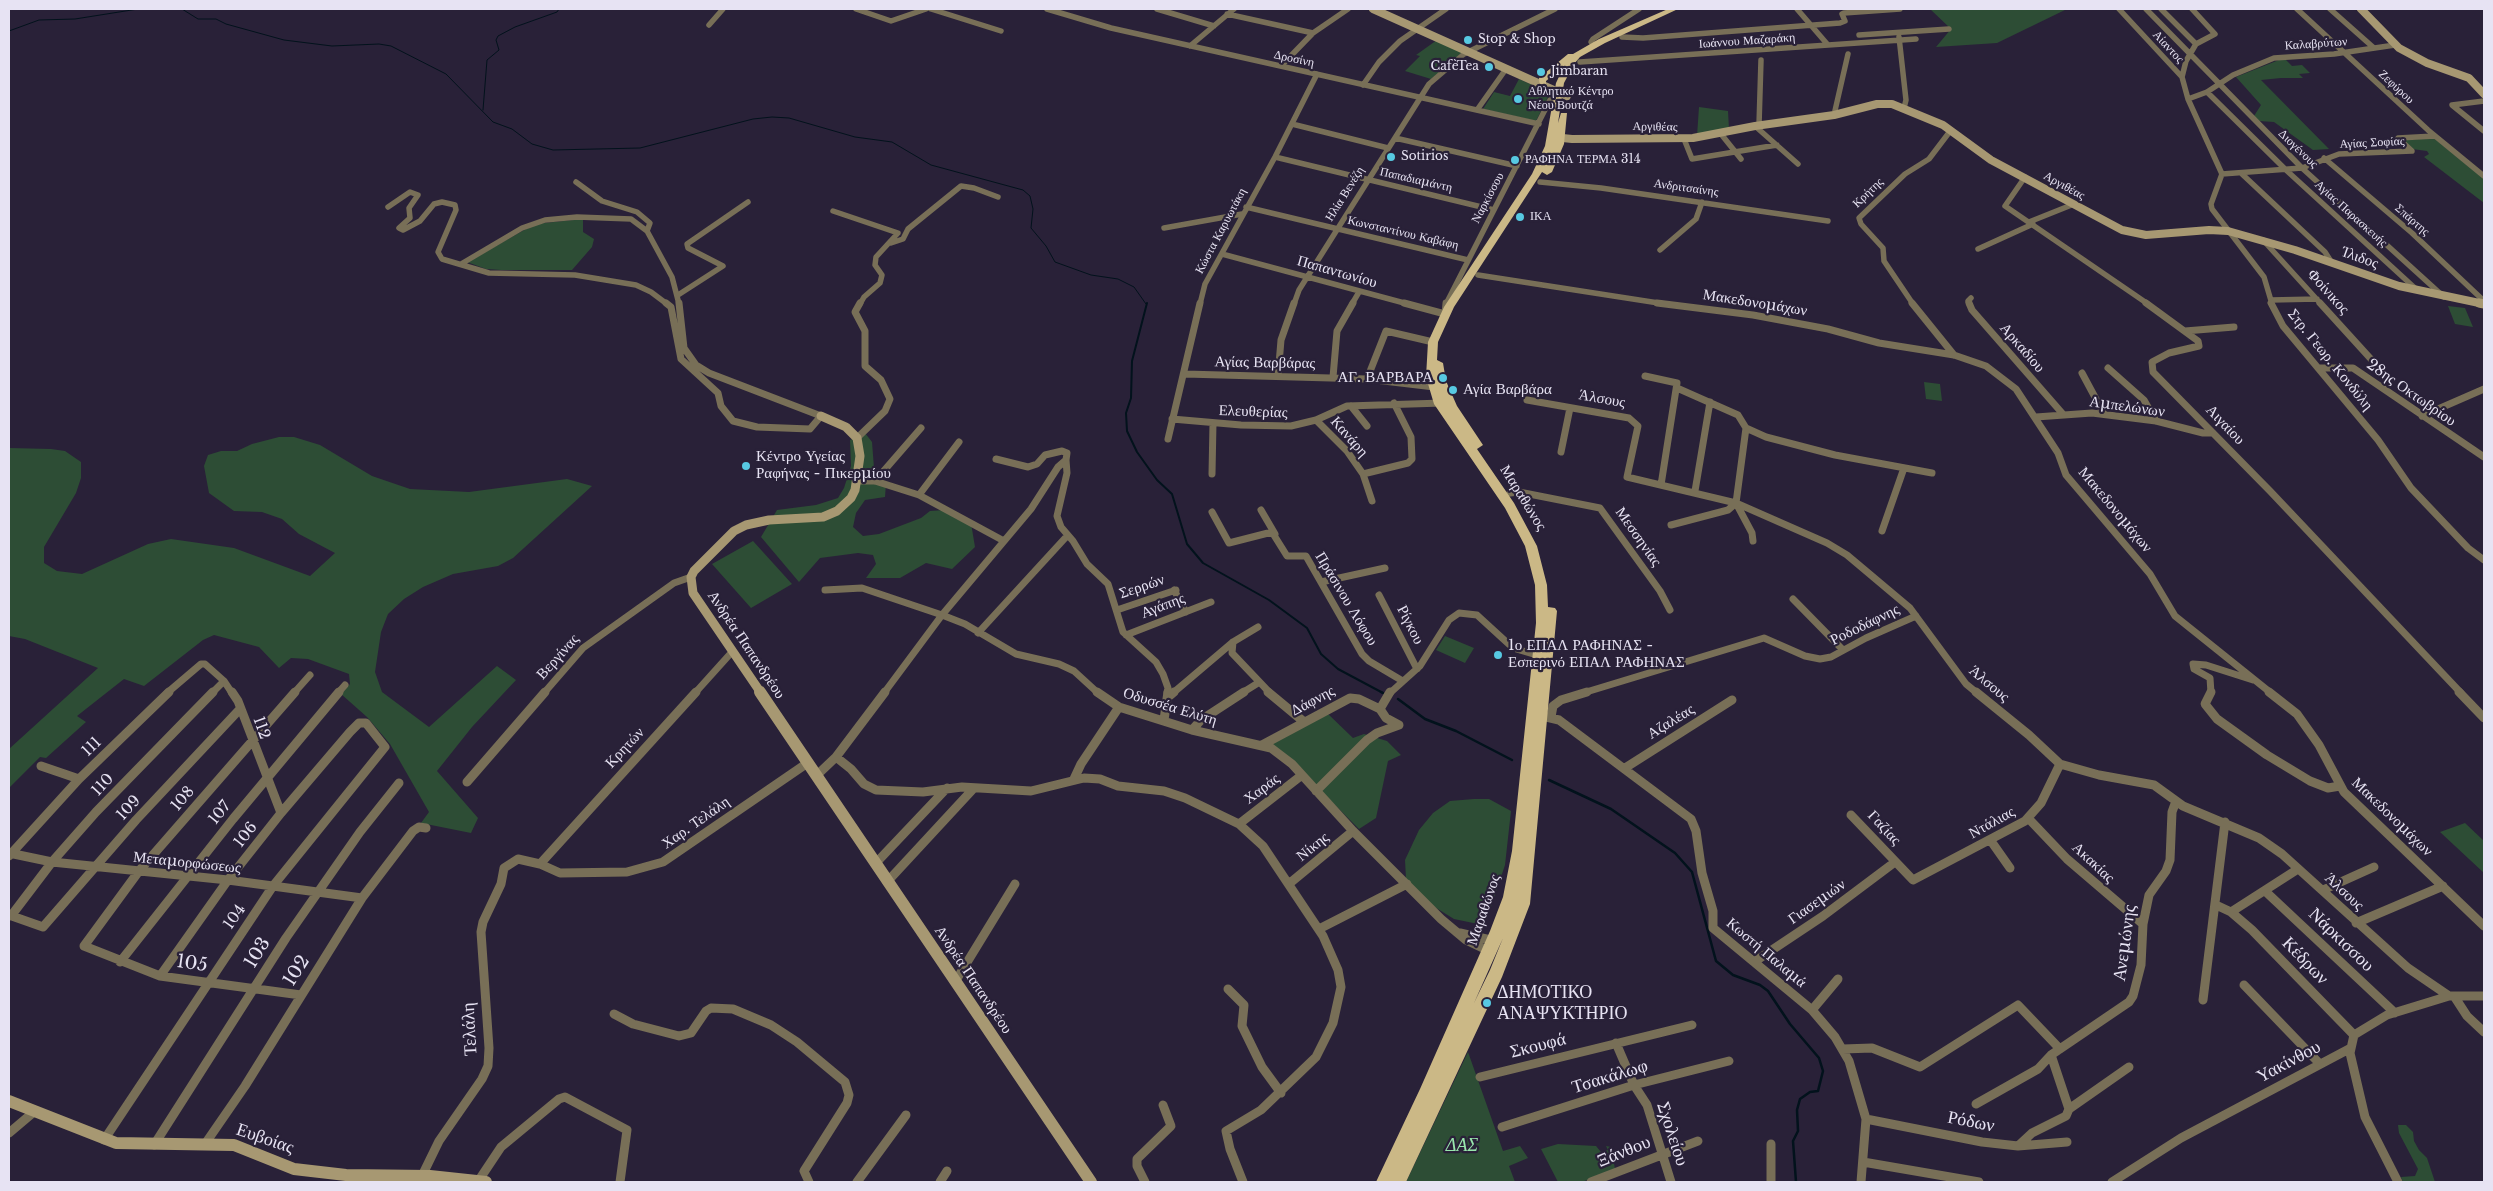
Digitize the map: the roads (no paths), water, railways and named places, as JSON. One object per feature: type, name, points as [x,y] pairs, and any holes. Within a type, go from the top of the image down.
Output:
[{"type":"main road","name":"Μαραθώνος","points":[[1384,1182],[1426,1095],[1491,946],[1510,897],[1519,851],[1540,656],[1542,596],[1539,569],[1532,546],[1510,506],[1455,429],[1445,402],[1438,371],[1440,343],[1456,310],[1555,156],[1562,93],[1568,65],[1582,52],[1594,45],[1674,9]]},
{"type":"main road","name":"Μαραθώνος","points":[[1562,93],[1580,62],[1598,48],[1682,9]]},
{"type":"main road","points":[[1542,83],[1570,57],[1582,52]]},
{"type":"main road","name":"Μαραθώνος","points":[[1397,1182],[1506,951],[1525,896],[1546,717],[1551,629],[1550,584],[1545,561],[1536,538],[1510,493],[1434,387],[1430,365],[1433,342],[1445,314],[1534,180],[1557,135]]},
{"type":"street","points":[[709,26],[723,9]]},
{"type":"street","points":[[856,9],[891,21],[926,9]]},
{"type":"street","points":[[931,9],[1001,31]]},
{"type":"street","name":"Δροσίνη","points":[[1047,9],[1111,28],[1539,124]]},
{"type":"street","points":[[1157,9],[1214,26]]},
{"type":"street","points":[[1185,9],[1185,17]]},
{"type":"street","points":[[1190,46],[1234,9]]},
{"type":"street","points":[[1281,66],[1313,33],[1348,9]]},
{"type":"street","points":[[1373,9],[1470,50],[1562,93]]},
{"type":"street","points":[[1384,9],[1418,27]]},
{"type":"street","points":[[1363,85],[1383,57],[1418,27],[1446,9]]},
{"type":"street","name":"Ηλία Βενέζη","points":[[1278,376],[1283,332],[1293,302],[1306,276],[1420,97],[1441,71],[1470,50],[1555,9]]},
{"type":"street","points":[[1594,45],[1591,42],[1593,39],[1639,9]]},
{"type":"street","points":[[1797,9],[1828,45]]},
{"type":"street","points":[[1622,36],[1643,38],[1844,22],[1842,14],[1844,13],[1900,9]]},
{"type":"street","name":"Αίαντος","points":[[2119,9],[2182,77]]},
{"type":"street","name":"Διογένους","points":[[2146,9],[2218,85],[2302,168],[2444,297]]},
{"type":"street","points":[[2161,9],[2196,44]]},
{"type":"street","points":[[2192,9],[2215,34],[2196,44],[2190,54],[2182,77],[2188,99],[2222,174]]},
{"type":"street","name":"Ζεφύρου","points":[[2297,9],[2435,136],[2484,176]]},
{"type":"street","points":[[2330,9],[2374,48]]},
{"type":"street","points":[[2361,9],[2375,21],[2395,45],[2426,63],[2469,78],[2484,94]]},
{"type":"street","points":[[1228,14],[1313,33]]},
{"type":"street","points":[[1859,35],[1949,29]]},
{"type":"street","points":[[1898,32],[1906,100],[1904,108]]},
{"type":"street","name":"Ιωάννου Μαζαράκη","points":[[1580,62],[1916,40]]},
{"type":"street","name":"Καλαβρύτων","points":[[2188,99],[2207,92],[2233,75],[2274,58],[2345,53],[2395,45]]},
{"type":"street","points":[[1470,50],[1506,69],[1542,83]]},
{"type":"street","points":[[1834,115],[1848,54]]},
{"type":"street","points":[[1761,60],[1757,126],[1798,164]]},
{"type":"street","points":[[1476,110],[1506,69]]},
{"type":"street","name":"Κώστα Καρυωτάκη","points":[[1168,439],[1205,284],[1275,157],[1317,74]]},
{"type":"street","name":"Αγίας Παρασκευής","points":[[2207,92],[2286,170],[2417,290]]},
{"type":"street","name":"Ναρκίσσου","points":[[1445,314],[1446,302],[1550,100],[1562,93]]},
{"type":"street","points":[[2483,103],[2452,105],[2484,131]]},
{"type":"street","name":"Αργιθέας","points":[[1557,135],[1580,138],[1684,139],[1834,115],[1878,104],[1904,108],[1951,130],[1991,160],[2112,225],[2134,233],[2146,235],[2209,230],[2228,231]]},
{"type":"street","points":[[1292,124],[1388,148]]},
{"type":"street","name":"Κρήτης","points":[[1951,130],[1929,159],[1905,174],[1859,218],[1861,224],[1883,248],[1885,252],[1884,261],[1912,304],[1954,355]]},
{"type":"street","points":[[1721,134],[1741,159]]},
{"type":"street","name":"Αγίας Σοφίας","points":[[2222,174],[2302,168],[2324,158],[2339,154],[2412,151],[2398,138],[2435,136]]},
{"type":"street","points":[[1395,138],[1517,166]]},
{"type":"street","points":[[1684,139],[1692,159],[1777,145]]},
{"type":"street","name":"Παπαδιαμάντη","points":[[1275,157],[1494,210]]},
{"type":"street","name":"Σπάρτης","points":[[2324,158],[2412,233],[2484,302]]},
{"type":"street","name":"Στρ. Γεωρ. Κονδύλη","points":[[2222,174],[2211,204],[2212,209],[2264,277],[2276,314],[2284,326],[2378,440],[2411,488],[2460,540],[2484,560]]},
{"type":"street","points":[[2242,174],[2325,252],[2332,263]]},
{"type":"street","name":"Αιγαίου","points":[[2026,178],[2005,206],[2198,341],[2199,346],[2169,353],[2152,362],[2153,372],[2484,718]]},
{"type":"street","points":[[576,182],[602,201],[637,212],[650,223],[647,231]]},
{"type":"street","name":"Ανδριτσαίνης","points":[[1540,182],[1601,188],[1828,221]]},
{"type":"street","points":[[889,243],[903,239],[908,229],[961,186],[980,189],[998,198]]},
{"type":"street","points":[[388,207],[410,192],[418,195],[409,208],[410,218],[400,228],[408,230],[420,221],[434,204],[442,202],[455,205],[456,210],[438,252],[442,259],[488,273],[566,274],[622,281],[645,288],[671,307],[681,358],[692,371],[714,388],[718,393],[721,406],[733,421],[757,427],[810,429],[821,416]]},
{"type":"street","points":[[678,295],[723,266],[688,248],[687,244],[748,202]]},
{"type":"street","points":[[1660,250],[1696,219],[1702,202]]},
{"type":"street","points":[[1978,249],[2074,204]]},
{"type":"street","name":"Κωνσταντίνου Καβάφη","points":[[1246,208],[1468,260]]},
{"type":"street","points":[[833,210],[898,233],[879,252],[874,261],[882,275],[882,280],[858,304],[855,312],[864,331],[865,366],[885,385],[890,404],[857,438]]},
{"type":"street","points":[[1164,228],[1242,214]]},
{"type":"street","points":[[461,264],[522,228],[545,220],[577,217],[624,218],[640,224],[647,231],[668,270],[678,295],[684,348],[696,365],[709,373],[846,427],[857,438],[860,456],[851,498],[831,514],[814,518],[769,520],[740,528],[704,559],[691,578]]},
{"type":"street","name":"Ίλιδος","points":[[2228,231],[2262,240],[2417,290],[2444,297],[2484,302]]},
{"type":"street","name":"Φοίνικος","points":[[2262,240],[2380,369]]},
{"type":"street","name":"Παπαντωνίου","points":[[1222,254],[1445,314]]},
{"type":"street","name":"Μακεδονομάχων","points":[[1478,275],[1683,307],[1753,315],[1828,330],[1879,343],[1975,360],[2002,377],[2016,389],[2036,417],[2058,453],[2066,475],[2150,574],[2170,610],[2205,642],[2258,682],[2307,726],[2340,786],[2484,926]]},
{"type":"street","points":[[1333,378],[1337,331],[1359,292]]},
{"type":"street","name":"Αρκαδίου","points":[[1971,298],[1968,301],[1972,310],[2062,413]]},
{"type":"street","points":[[2271,300],[2317,299]]},
{"type":"street","points":[[2185,331],[2234,327]]},
{"type":"street","points":[[1368,379],[1386,331],[1433,342]]},
{"type":"street","points":[[2108,368],[2144,400],[2156,421]]},
{"type":"street","name":"28ης Οκτωβρίου","points":[[2320,368],[2353,368],[2484,457]]},
{"type":"street","points":[[2082,373],[2104,414]]},
{"type":"street","name":"Αγίας Βαρβάρας","points":[[1185,374],[1368,379],[1434,387]]},
{"type":"street","points":[[1645,376],[1677,383],[1661,485]]},
{"type":"street","points":[[1677,388],[1738,415],[1746,428],[1766,437],[1791,444],[1932,473]]},
{"type":"street","points":[[2422,416],[2484,389]]},
{"type":"street","name":"Άλσους","points":[[1527,400],[1629,418],[1635,421],[1638,426],[1628,476],[1736,503],[1768,519],[1827,543],[1847,555],[1896,595],[1916,616],[1966,684],[2025,732],[2060,764],[2099,774],[2140,780],[2154,785],[2176,801],[2225,822],[2273,846],[2324,890],[2356,923],[2408,968],[2451,996]]},
{"type":"street","name":"Ελευθερίας","points":[[1172,420],[1213,424],[1290,426],[1316,420],[1338,409],[1351,406],[1445,402]]},
{"type":"street","points":[[1695,492],[1710,402]]},
{"type":"street","points":[[1363,474],[1408,464],[1412,459],[1411,437],[1394,403]]},
{"type":"street","points":[[1351,406],[1367,426]]},
{"type":"street","points":[[1560,452],[1570,408]]},
{"type":"street","name":"Αμπελώνων","points":[[2036,417],[2062,413],[2104,414],[2156,421],[2203,433],[2213,433]]},
{"type":"street","name":"Κανάρη","points":[[1316,420],[1347,451],[1363,474],[1372,501]]},
{"type":"street","points":[[1212,474],[1213,424]]},
{"type":"street","points":[[875,481],[922,428]]},
{"type":"street","points":[[1746,428],[1736,503],[1752,533],[1753,541]]},
{"type":"street","points":[[919,495],[958,442]]},
{"type":"street","points":[[996,459],[1028,467],[1037,464],[1045,455],[1062,451],[1067,453],[1066,473],[1057,516],[1066,536],[1073,541],[1087,564],[1108,584],[1126,635],[1156,662],[1164,674],[1168,697],[1164,720]]},
{"type":"street","points":[[816,776],[836,757],[942,615],[1031,509],[1058,468],[1066,460]]},
{"type":"street","points":[[1882,531],[1904,468]]},
{"type":"street","points":[[856,481],[875,481],[919,495],[1004,541]]},
{"type":"street","name":"Μεσσηνίας","points":[[1510,493],[1518,492],[1600,508],[1660,591],[1670,610]]},
{"type":"street","points":[[1671,525],[1728,510],[1736,503]]},
{"type":"street","name":"Πράσινου Λόφου","points":[[1261,510],[1287,556],[1306,556],[1365,658],[1401,680]]},
{"type":"street","points":[[1212,512],[1229,543],[1268,532],[1275,534]]},
{"type":"street","points":[[978,633],[1066,536]]},
{"type":"street","points":[[1321,582],[1385,568]]},
{"type":"street","name":"Ανδρέα Παπανδρέου","points":[[691,578],[692,593],[731,653],[1091,1182]]},
{"type":"street","name":"Βεργίνας","points":[[467,782],[583,648],[674,583],[691,578]]},
{"type":"street","name":"Οδυσσέα Ελύτη","points":[[825,590],[862,588],[942,615],[965,624],[1016,654],[1059,664],[1074,670],[1105,699],[1119,707],[1192,730],[1262,745],[1278,753],[1441,918],[1466,940],[1491,946]]},
{"type":"street","name":"Σερρών","points":[[1117,610],[1175,590],[1186,612]]},
{"type":"street","name":"Ρίγκου","points":[[1379,595],[1417,669]]},
{"type":"street","points":[[1793,599],[1843,650]]},
{"type":"street","name":"Αγάπης","points":[[1126,635],[1211,602]]},
{"type":"street","points":[[1380,709],[1392,689],[1417,669],[1449,620],[1455,615],[1463,613],[1481,617],[1513,648],[1540,656]]},
{"type":"street","name":"Ροδοδάφνης","points":[[1546,717],[1553,706],[1560,700],[1752,640],[1769,640],[1805,656],[1820,659],[1916,616]]},
{"type":"street","points":[[1168,697],[1233,642],[1258,627]]},
{"type":"street","points":[[1233,642],[1232,653],[1258,683],[1303,721]]},
{"type":"street","name":"Κρητών","points":[[540,864],[614,780],[731,653]]},
{"type":"street","points":[[2258,682],[2206,665],[2195,662],[2193,664],[2194,669],[2210,678],[2211,695],[2205,705],[2223,725],[2310,781],[2328,788],[2340,786]]},
{"type":"street","name":"112","points":[[201,664],[205,664],[224,681],[238,701],[252,742],[281,813]]},
{"type":"street","name":"111","points":[[9,855],[79,779],[185,676],[201,664]]},
{"type":"street","name":"108","points":[[84,946],[139,871],[310,675]]},
{"type":"street","name":"110","points":[[10,916],[52,862],[96,812],[224,681]]},
{"type":"street","points":[[1192,730],[1201,720],[1258,683]]},
{"type":"street","name":"107","points":[[120,962],[187,876],[345,685]]},
{"type":"street","name":"Δάφνης","points":[[1262,745],[1303,721],[1350,698],[1359,699],[1380,709],[1386,718],[1399,725],[1377,733],[1367,740],[1316,791]]},
{"type":"street","name":"Αζαλέας","points":[[1624,768],[1732,700]]},
{"type":"street","points":[[1074,779],[1081,764],[1119,707]]},
{"type":"street","name":"109","points":[[10,916],[43,927],[167,786],[240,709]]},
{"type":"street","name":"Κωστή Παλαμά","points":[[1546,717],[1566,726],[1691,819],[1696,831],[1702,873],[1713,911],[1713,928],[1812,1010],[1826,1024],[1843,1049],[1855,1074],[1866,1120],[1861,1182]]},
{"type":"street","name":"106","points":[[160,976],[228,880],[281,813],[350,732],[359,723],[365,722]]},
{"type":"street","name":"104","points":[[104,1140],[206,983],[273,886],[384,747],[384,743],[365,722]]},
{"type":"street","points":[[836,757],[851,768],[864,784],[876,790],[923,792],[947,788],[1042,790],[1074,779],[1100,779],[1118,786],[1164,791],[1185,798],[1238,824],[1263,846],[1290,883],[1318,929],[1338,970],[1341,986],[1333,1023],[1317,1056],[1280,1094],[1261,1110],[1226,1132],[1230,1149],[1243,1182]]},
{"type":"street","name":"Χαρ. Τελάλη","points":[[504,868],[516,859],[540,864],[560,873],[627,872],[663,862],[806,764]]},
{"type":"street","name":"Ντάλιας","points":[[1913,880],[1991,840],[2028,818],[2041,803],[2060,764]]},
{"type":"street","points":[[41,766],[79,779]]},
{"type":"street","name":"Χαράς","points":[[1238,824],[1302,776]]},
{"type":"street","name":"103","points":[[154,1145],[256,988],[286,938],[360,832],[399,783]]},
{"type":"street","points":[[875,864],[947,788]]},
{"type":"street","points":[[887,882],[974,788]]},
{"type":"street","name":"Ανεμώνης","points":[[1976,1104],[2038,1069],[2051,1055],[2129,1002],[2133,996],[2141,965],[2143,924],[2149,895],[2166,871],[2170,860],[2172,812],[2176,801]]},
{"type":"street","name":"Γαζίας","points":[[1851,815],[1913,880]]},
{"type":"street","name":"Ακακίας","points":[[2028,818],[2074,865],[2143,924]]},
{"type":"street","points":[[2203,1000],[2225,822]]},
{"type":"street","name":"102","points":[[205,1144],[246,1086],[362,898],[413,831],[419,827],[426,828]]},
{"type":"street","name":"Νίκης","points":[[1290,883],[1354,831]]},
{"type":"street","points":[[1991,840],[2010,868]]},
{"type":"street","name":"Μεταμορφώσεως","points":[[9,855],[95,868],[228,880],[362,898]]},
{"type":"street","name":"Γιασεμιών","points":[[1754,962],[1822,916],[1895,862]]},
{"type":"street","points":[[2324,890],[2374,867]]},
{"type":"street","name":"Τελάλη","points":[[421,1179],[439,1141],[478,1086],[488,1066],[489,1048],[481,932],[483,922],[501,884],[504,868]]},
{"type":"street","points":[[2231,912],[2298,868]]},
{"type":"street","points":[[955,982],[1015,884]]},
{"type":"street","points":[[1318,929],[1338,922],[1408,884]]},
{"type":"street","points":[[2356,923],[2443,886]]},
{"type":"street","name":"Νάρκισσου","points":[[2265,891],[2395,1013]]},
{"type":"street","name":"Κέδρων","points":[[2216,905],[2231,912],[2252,930],[2354,1035]]},
{"type":"street","name":"105","points":[[84,946],[120,962],[160,976],[301,995]]},
{"type":"street","points":[[1491,946],[1506,951]]},
{"type":"street","points":[[1812,1010],[1838,979]]},
{"type":"street","points":[[2244,985],[2319,1063]]},
{"type":"street","points":[[1228,990],[1244,1005],[1242,1026],[1262,1067],[1280,1094]]},
{"type":"street","points":[[2451,996],[2467,1016],[2484,1032]]},
{"type":"street","points":[[2398,1182],[2365,1117],[2349,1049],[2354,1035],[2376,1020],[2451,996],[2484,996]]},
{"type":"street","points":[[1843,1049],[1872,1048],[1920,1067],[2018,1005],[2060,1049]]},
{"type":"street","points":[[614,1014],[634,1024],[679,1036],[691,1033],[706,1011],[711,1008],[733,1009],[770,1025],[796,1042],[845,1082],[850,1095],[847,1103],[804,1171],[804,1175],[809,1182]]},
{"type":"street","name":"Σκουφά","points":[[1480,1077],[1692,1025]]},
{"type":"street","name":"Σχολείου","points":[[1616,1043],[1634,1085],[1647,1105],[1671,1182]]},
{"type":"street","name":"Υακίνθου","points":[[2112,1182],[2181,1138],[2319,1063],[2349,1049]]},
{"type":"street","points":[[2051,1055],[2069,1109]]},
{"type":"street","name":"Τσακάλωφ","points":[[1502,1126],[1634,1085],[1729,1061]]},
{"type":"street","points":[[2018,1146],[2032,1133],[2067,1115],[2069,1109],[2129,1067]]},
{"type":"street","points":[[483,1181],[501,1147],[565,1096],[627,1130],[620,1182]]},
{"type":"street","name":"Ευβοίας","points":[[9,1101],[76,1126],[104,1140],[154,1145],[234,1145],[294,1169],[346,1175],[483,1181]]},
{"type":"street","points":[[1145,1182],[1137,1166],[1137,1159],[1171,1126],[1162,1105]]},
{"type":"street","points":[[9,1133],[35,1111]]},
{"type":"street","points":[[857,1182],[906,1115]]},
{"type":"street","name":"Ρόδων","points":[[1866,1120],[1982,1142],[2018,1146],[2068,1142]]},
{"type":"street","name":"Ξάνθου","points":[[1591,1182],[1698,1141]]},
{"type":"street","points":[[1771,1144],[1771,1182]]},
{"type":"street","points":[[1863,1162],[1979,1182]]},
{"type":"street","points":[[940,1182],[947,1171]]},
{"type":"waterway","points":[[9,31],[39,20],[75,19],[138,9]]},
{"type":"waterway","points":[[182,9],[198,19],[216,19],[226,24],[284,40],[332,46],[379,44],[391,46],[446,74],[493,122],[512,129],[532,144],[553,150],[640,148],[753,119],[772,117],[789,118],[855,137],[892,142],[931,165],[1023,190],[1030,196],[1033,209],[1031,228],[1046,246],[1055,262],[1091,275],[1118,279],[1134,287],[1146,304]]},
{"type":"waterway","points":[[483,110],[487,60],[499,50],[496,40],[498,36],[515,27],[557,12],[559,9]]},
{"type":"waterway","points":[[1147,303],[1132,361],[1131,398],[1126,413],[1127,431],[1137,452],[1157,480],[1172,494],[1187,544],[1203,563],[1269,600],[1307,628],[1321,654],[1338,669],[1383,693],[1381,692]]},
{"type":"waterway","points":[[1398,699],[1425,719],[1456,731],[1512,760]]},
{"type":"waterway","points":[[1549,780],[1611,809],[1675,853],[1692,872],[1716,961],[1733,975],[1760,985],[1768,991],[1790,1024],[1819,1058],[1823,1071],[1818,1091],[1810,1092],[1800,1099],[1797,1110],[1798,1131],[1793,1141],[1796,1182]]},
{"type":"place","name":"Stop & Shop","points":[[1468,40]]},
{"type":"place","name":"CafèTea","points":[[1489,67]]},
{"type":"place","name":"Jimbaran","points":[[1541,72]]},
{"type":"place","name":"Αθλητικό Κέντρο Νέου Βουτζά","points":[[1518,99]]},
{"type":"place","name":"Sotirios","points":[[1391,157]]},
{"type":"place","name":"ΡΑΦΗΝΑ ΤΕΡΜΑ 314","points":[[1515,160]]},
{"type":"place","name":"ΙΚΑ","points":[[1520,217]]},
{"type":"place","name":"ΑΓ. ΒΑΡΒΑΡΑ","points":[[1443,378]]},
{"type":"place","name":"Αγία Βαρβάρα","points":[[1453,390]]},
{"type":"place","name":"Κέντρο Υγείας Ραφήνας - Πικερμίου","points":[[746,466]]},
{"type":"place","name":"1ο ΕΠΑΛ ΡΑΦΗΝΑΣ - Εσπερινό ΕΠΑΛ ΡΑΦΗΝΑΣ","points":[[1498,655]]},
{"type":"place","name":"ΔΗΜΟΤΙΚΟ ΑΝΑΨΥΚΤΗΡΙΟ","points":[[1487,1003]]},
{"type":"park label","name":"ΔΑΣ","points":[[1462,1146]]}]
